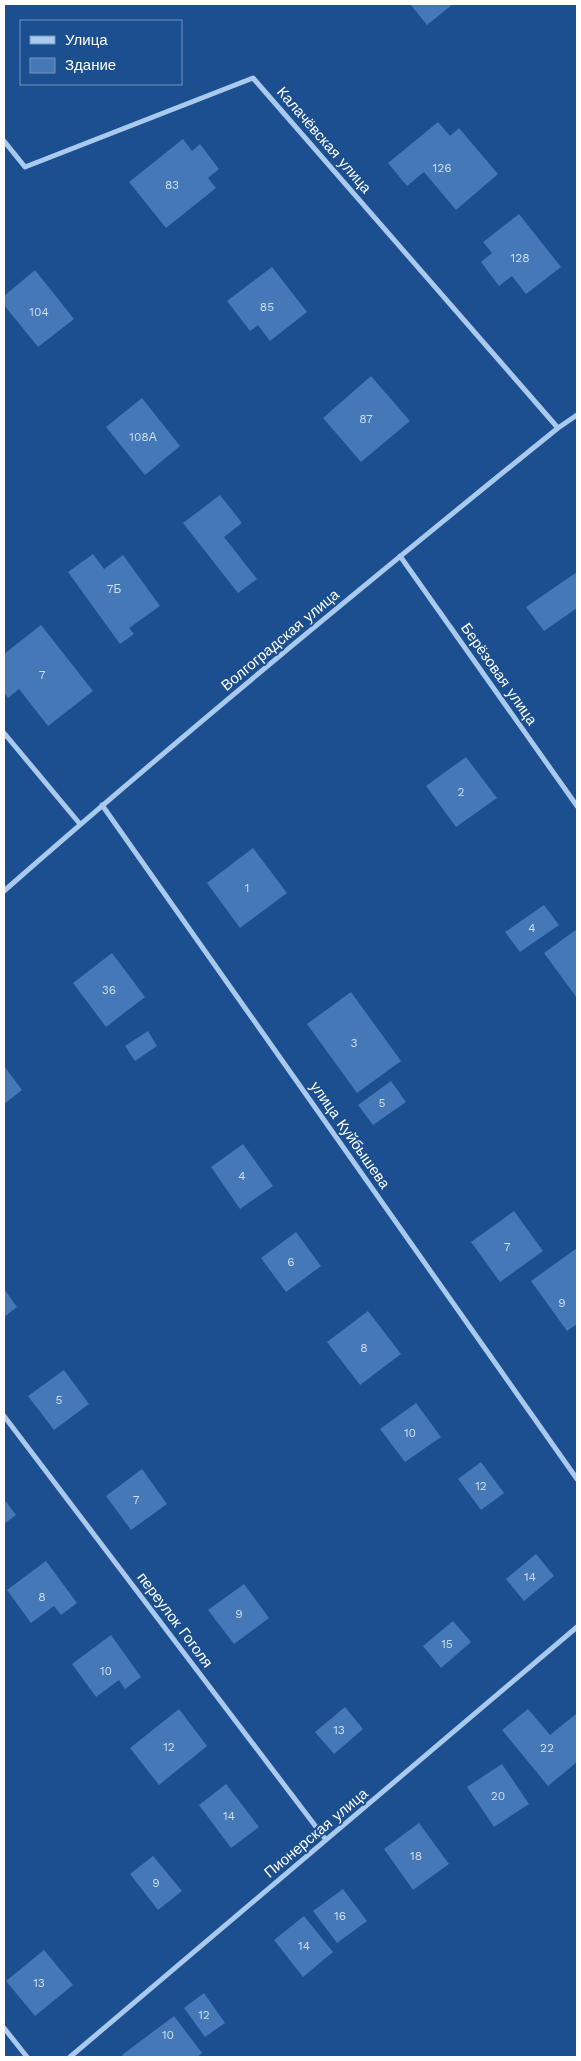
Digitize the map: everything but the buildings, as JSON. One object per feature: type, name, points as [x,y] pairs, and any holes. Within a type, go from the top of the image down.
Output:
[{"type":"street","name":"Калачёвская улица","points":[[4,141],[25,167],[253,78],[558,428]]},
{"type":"street","name":"Волгоградская улица","points":[[4,890],[102,805],[400,556],[558,428],[577,415]]},
{"type":"street","name":"Берёзовая улица","points":[[400,556],[577,806]]},
{"type":"street","points":[[4,733],[80,824]]},
{"type":"street","name":"улица Куйбышева","points":[[102,805],[577,1479]]},
{"type":"street","name":"переулок Гоголя","points":[[4,1416],[326,1840]]},
{"type":"street","name":"Пионерская улица","points":[[70,2057],[577,1626]]},
{"type":"street","points":[[4,2028],[27,2057]]}]
